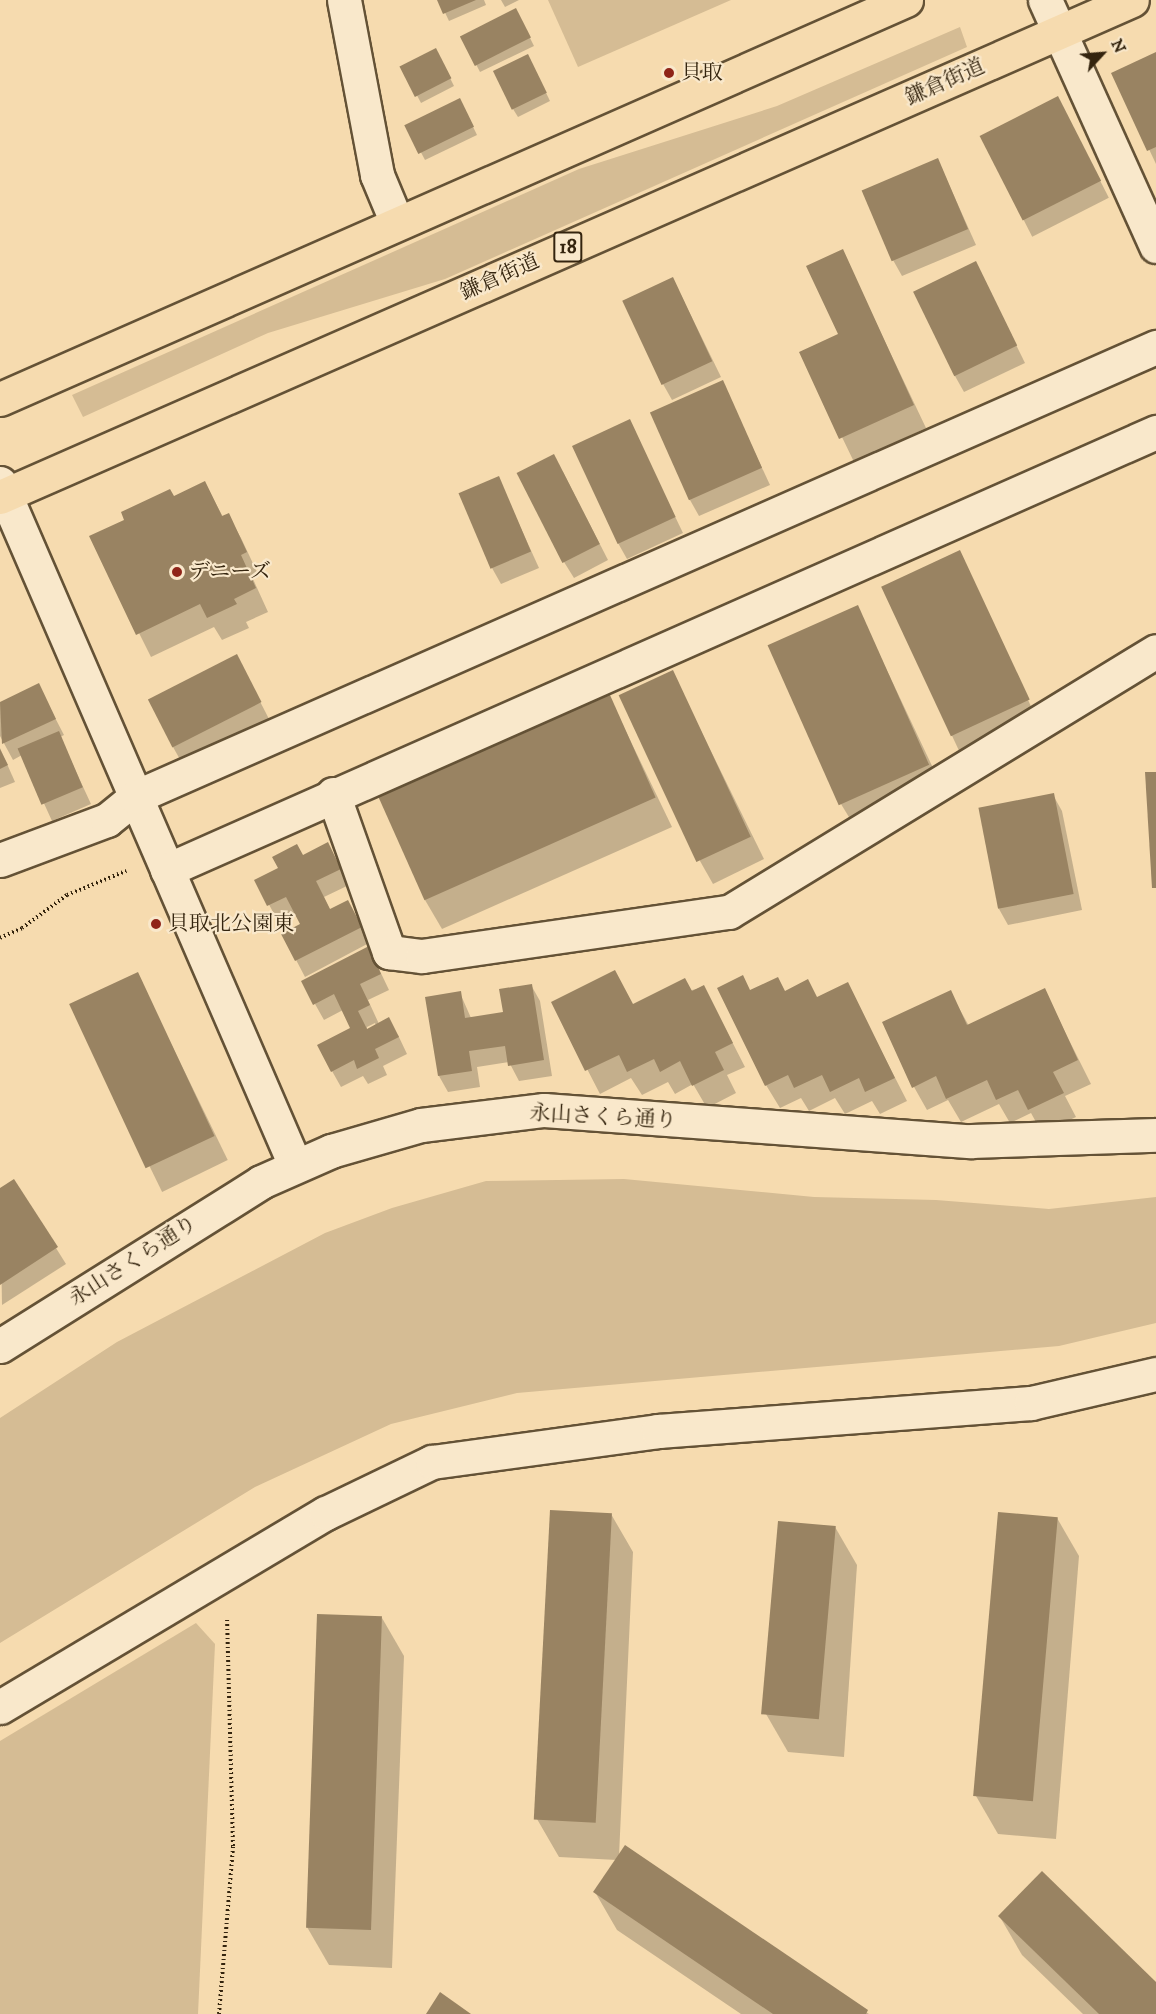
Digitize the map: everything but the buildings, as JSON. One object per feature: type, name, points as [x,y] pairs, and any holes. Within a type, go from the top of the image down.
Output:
[{"type":"main road","points":[[0,399],[906,0]]},
{"type":"main road","name":"鎌倉街道","points":[[2,492],[1132,0]]},
{"type":"street","points":[[344,0],[377,174],[397,223]]},
{"type":"street","points":[[1045,0],[1156,246]]},
{"type":"street","points":[[0,860],[107,820],[135,797],[1156,346]]},
{"type":"street","points":[[166,870],[333,794],[1156,432]]},
{"type":"street","points":[[2,492],[295,1165]]},
{"type":"street","points":[[333,794],[388,952],[422,956],[729,912],[1156,651]]},
{"type":"street","name":"永山さくら通り","points":[[0,1346],[220,1205],[295,1165],[331,1151],[421,1125],[544,1110],[971,1141],[1156,1135]]},
{"type":"street","points":[[0,1707],[326,1513],[432,1462],[658,1431],[1031,1403],[1156,1374]]},
{"type":"path","points":[[0,938],[22,928],[67,895],[130,870]]},
{"type":"path","points":[[219,2014],[233,1846],[227,1622],[220,1576]]},
{"type":"shaded area","points":[[548,0],[731,0],[578,67]]},
{"type":"shaded area","points":[[960,27],[967,47],[445,279],[268,333],[83,417],[72,395],[579,169],[777,106]]},
{"type":"shaded area","points":[[624,1179],[814,1197],[936,1200],[1049,1209],[1156,1197],[1156,1323],[1059,1346],[517,1393],[391,1424],[255,1487],[0,1643],[0,1418],[117,1342],[325,1233],[392,1208],[486,1181]]},
{"type":"shaded area","points":[[196,1623],[215,1644],[198,2014],[0,2014],[0,1741]]},
{"type":"place","name":"貝取","points":[[669,73]]},
{"type":"place","name":"デニーズ","points":[[177,572]]},
{"type":"place","name":"貝取北公園東","points":[[156,924]]}]
